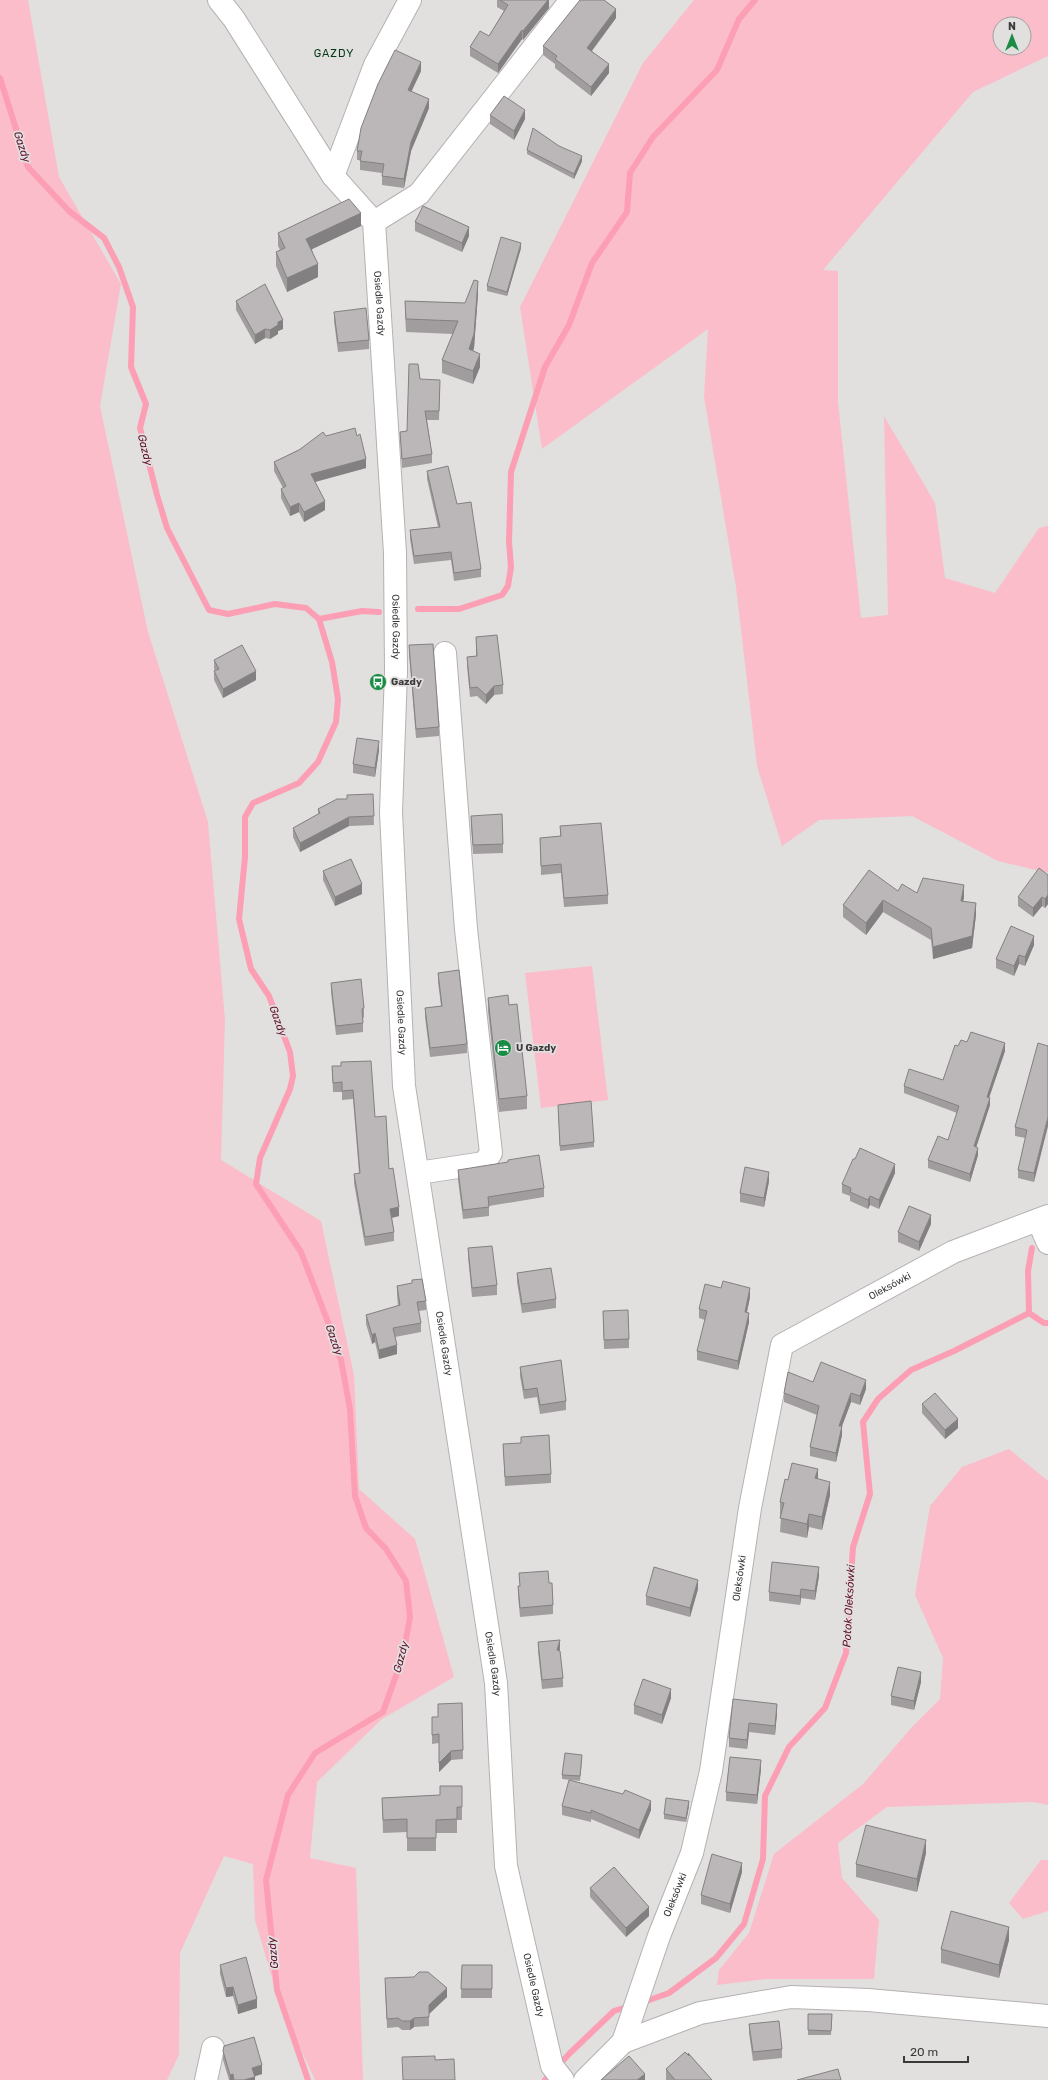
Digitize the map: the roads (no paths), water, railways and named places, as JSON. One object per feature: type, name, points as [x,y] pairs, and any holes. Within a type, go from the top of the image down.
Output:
[{"type":"street","points":[[219,0],[234,19],[333,176],[374,222],[419,194],[571,0]]},
{"type":"street","points":[[333,176],[375,65],[410,0]]},
{"type":"street","name":"Osiedle Gazdy","points":[[374,222],[395,553],[396,672],[392,819],[404,1086],[496,1683],[506,1866],[557,2073]]},
{"type":"street","points":[[418,1173],[484,1164],[491,1153],[466,929],[445,653]]},
{"type":"street","points":[[1043,1218],[1048,1243]]},
{"type":"street","name":"Oleksówki","points":[[586,2080],[623,2042],[649,1965],[692,1853],[711,1771],[750,1508],[782,1345],[953,1252],[1043,1218]]},
{"type":"street","points":[[623,2042],[700,2013],[791,1997],[868,2000],[1048,2016]]},
{"type":"street","points":[[206,2080],[213,2048]]},
{"type":"waterway","points":[[418,609],[459,609],[502,595],[508,586],[511,567],[509,542],[511,472],[545,367],[569,325],[592,263],[627,212],[630,173],[653,137],[717,70],[739,19],[755,0]]},
{"type":"waterway","name":"Gazdy","points":[[0,78],[28,167],[69,211],[104,238],[119,267],[133,307],[131,367],[146,404],[140,428],[157,495],[167,528],[209,610],[228,614],[275,604],[306,608],[319,619],[332,662],[338,699],[336,722],[318,762],[299,783],[253,803],[245,817],[245,857],[239,919],[251,969],[269,996],[290,1052],[293,1076],[290,1089],[260,1158],[256,1184],[301,1252],[331,1330],[341,1360],[350,1409],[355,1496],[366,1528],[386,1549],[406,1581],[410,1617],[403,1656],[383,1712],[315,1753],[288,1795],[266,1880],[277,1990],[308,2080]]},
{"type":"waterway","points":[[319,619],[362,611],[379,612]]},
{"type":"waterway","points":[[1029,1313],[1028,1271],[1032,1248]]},
{"type":"waterway","name":"Potok Oleksówki","points":[[641,2003],[669,1993],[716,1958],[744,1924],[763,1859],[765,1796],[789,1747],[825,1708],[846,1653],[853,1547],[870,1494],[863,1422],[878,1399],[911,1370],[954,1351],[1029,1313],[1044,1323],[1048,1323]]},
{"type":"waterway","name":"Potok Oleksówki","points":[[545,2080],[570,2053],[614,2011],[630,2006]]},
{"type":"place","name":"Gazdy","points":[[378,682]]},
{"type":"place","name":"U Gazdy","points":[[503,1048]]},
{"type":"district","name":"GAZDY","points":[[334,53]]}]
